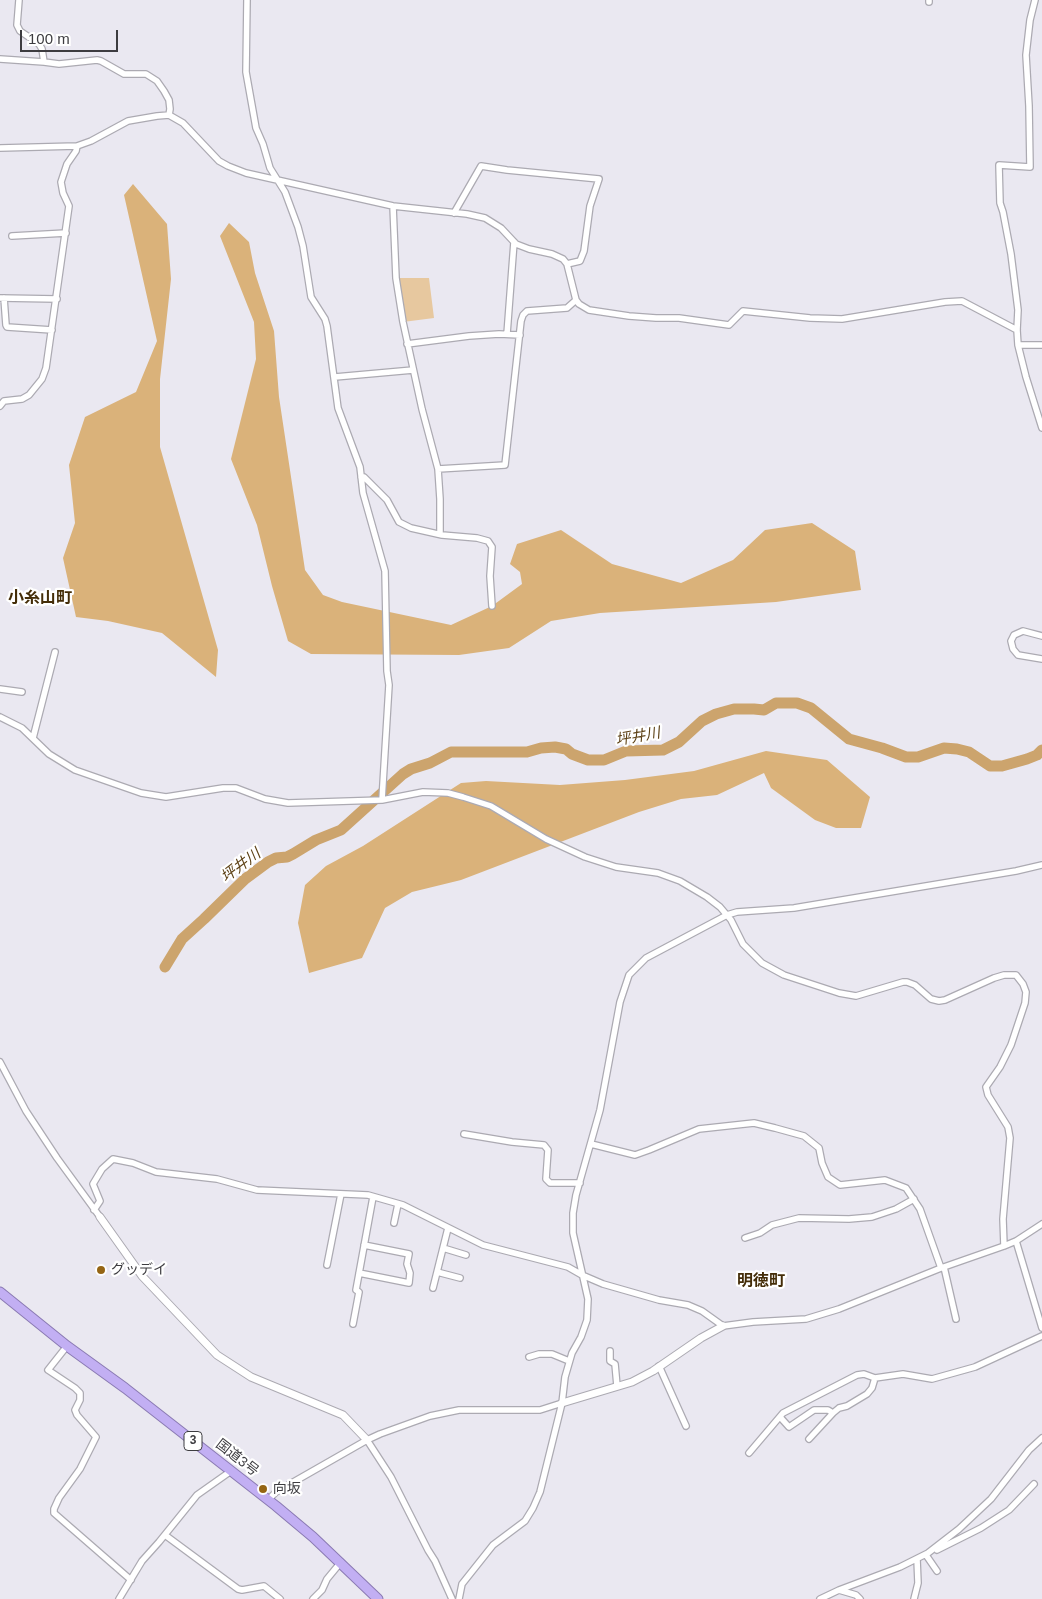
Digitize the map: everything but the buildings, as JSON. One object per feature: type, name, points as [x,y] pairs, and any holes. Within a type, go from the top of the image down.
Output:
[{"type":"highway","name":"国道3号","points":[[2,1296],[125,1388],[268,1500],[341,1562],[378,1599]]},
{"type":"street","points":[[19,0],[17,25],[20,31],[39,44],[42,49],[44,62]]},
{"type":"street","points":[[247,0],[246,72],[256,128],[270,168],[285,192],[301,238],[311,297],[325,319],[340,416],[360,467],[363,493],[385,571],[386,671],[390,686],[382,800]]},
{"type":"street","points":[[1035,0],[1030,20],[1026,55],[1030,167],[999,166],[1000,203],[1011,254],[1018,310],[1018,345],[1042,428]]},
{"type":"street","points":[[0,59],[59,64],[97,60],[124,74],[146,74],[157,81],[169,100],[170,116]]},
{"type":"street","points":[[0,148],[77,146],[91,141],[128,121],[157,116],[170,116],[183,124],[219,161],[246,173],[393,206],[480,216],[490,220],[501,228],[514,242],[529,249],[552,254],[563,259],[567,264],[576,300],[589,310],[629,316],[679,318],[729,325],[743,311],[810,318],[842,319],[945,302],[962,301],[1017,330]]},
{"type":"street","points":[[0,406],[4,401],[25,397],[36,388],[46,368],[69,206],[63,193],[61,182],[77,146]]},
{"type":"street","points":[[454,213],[481,166],[599,179],[590,206],[584,251],[580,260],[567,264]]},
{"type":"street","points":[[393,206],[396,278],[407,344],[438,469],[440,534]]},
{"type":"street","points":[[12,236],[66,233]]},
{"type":"street","points":[[507,334],[514,242]]},
{"type":"street","points":[[52,330],[7,327],[2,298],[57,299]]},
{"type":"street","points":[[438,469],[505,465],[521,321],[527,311],[567,308],[576,300]]},
{"type":"street","points":[[407,344],[469,336],[520,335]]},
{"type":"street","points":[[1018,345],[1042,345]]},
{"type":"street","points":[[335,377],[413,370]]},
{"type":"street","points":[[361,476],[386,500],[399,522],[411,528],[488,541],[491,544],[490,576],[492,606]]},
{"type":"street","points":[[1042,636],[1023,631],[1014,635],[1011,641],[1013,649],[1018,655],[1042,659]]},
{"type":"street","points":[[33,738],[55,652]]},
{"type":"street","points":[[0,688],[22,692]]},
{"type":"street","points":[[0,717],[22,728],[49,754],[74,770],[141,793],[166,797],[236,788],[266,799],[288,803],[382,800],[423,792],[448,793],[473,800],[491,806],[546,839],[585,857],[616,867],[658,873],[675,879],[713,902],[727,915],[745,947],[770,968],[806,983],[850,995],[862,995],[907,982],[914,985],[931,999],[939,1001],[994,978],[1004,975],[1016,975],[1026,992],[1025,1002],[1011,1045],[1000,1067],[986,1087],[988,1095],[1008,1127],[1010,1138],[1003,1219],[1004,1246]]},
{"type":"street","points":[[459,1599],[462,1584],[493,1545],[525,1521],[533,1508],[540,1492],[562,1403],[569,1361],[587,1320],[588,1299],[573,1233],[572,1213],[600,1110],[620,1002],[629,974],[646,958],[727,915],[738,912],[794,908],[1042,865]]},
{"type":"street","points":[[0,1062],[31,1119],[56,1158],[142,1276],[217,1355],[251,1377],[343,1415],[367,1440],[391,1477],[435,1561],[452,1599]]},
{"type":"street","points":[[591,1144],[634,1154],[649,1150],[699,1129],[754,1123],[804,1136],[819,1148],[828,1178],[840,1186],[886,1180],[906,1188],[920,1209],[943,1267],[956,1319]]},
{"type":"street","points":[[464,1134],[544,1145],[548,1150],[546,1178],[550,1182],[580,1183]]},
{"type":"street","points":[[94,1210],[100,1201],[93,1184],[102,1169],[113,1159],[133,1163],[156,1172],[217,1178],[257,1190],[373,1197],[398,1204],[483,1244],[568,1267],[603,1284],[659,1300],[688,1305],[702,1311],[723,1326]]},
{"type":"street","points":[[327,1264],[340,1194]]},
{"type":"street","points":[[353,1324],[359,1292],[356,1290],[373,1197]]},
{"type":"street","points":[[745,1238],[760,1233],[772,1225],[798,1218],[849,1219],[872,1217],[896,1209],[914,1199]]},
{"type":"street","points":[[394,1223],[398,1204]]},
{"type":"street","points":[[268,1500],[276,1492],[367,1440],[430,1416],[459,1410],[540,1410],[632,1382],[723,1326],[806,1318],[839,1309],[943,1267],[1016,1241],[1042,1224]]},
{"type":"street","points":[[433,1288],[448,1228]]},
{"type":"street","points":[[1016,1241],[1042,1328]]},
{"type":"street","points":[[359,1273],[409,1283],[409,1254],[364,1244]]},
{"type":"street","points":[[443,1248],[466,1255]]},
{"type":"street","points":[[437,1272],[460,1278]]},
{"type":"street","points":[[749,1453],[784,1413],[857,1375],[864,1374],[875,1378],[903,1374],[932,1379],[975,1368],[1042,1336]]},
{"type":"street","points":[[67,1346],[48,1370],[80,1393],[80,1400],[75,1410],[96,1437],[80,1468],[60,1498],[54,1513],[131,1580]]},
{"type":"street","points":[[610,1352],[610,1361],[615,1364],[617,1386]]},
{"type":"street","points":[[529,1357],[539,1354],[552,1354],[569,1361]]},
{"type":"street","points":[[659,1366],[686,1426]]},
{"type":"street","points":[[809,1438],[839,1408],[847,1406],[867,1394],[872,1388],[875,1378]]},
{"type":"street","points":[[780,1417],[789,1428],[814,1410],[828,1410],[833,1413]]},
{"type":"street","points":[[927,1554],[959,1529],[991,1499],[1030,1450],[1042,1438]]},
{"type":"street","points":[[118,1599],[142,1561],[197,1495],[231,1471]]},
{"type":"street","points":[[820,1599],[900,1567],[953,1543],[1009,1510],[1034,1484]]},
{"type":"street","points":[[165,1535],[238,1589],[245,1590],[264,1586],[280,1599]]},
{"type":"street","points":[[927,1554],[937,1571]]},
{"type":"street","points":[[914,1599],[918,1584],[917,1559]]},
{"type":"street","points":[[313,1599],[322,1590],[327,1579],[341,1562]]},
{"type":"street","points":[[839,1590],[856,1595],[860,1599]]},
{"type":"shaded area","points":[[133,184],[167,224],[171,279],[160,379],[160,447],[218,650],[216,677],[162,633],[108,621],[76,617],[63,558],[75,523],[69,465],[85,417],[136,392],[157,341],[124,195]]},
{"type":"shaded area","points":[[229,223],[249,242],[255,273],[274,331],[279,397],[305,570],[323,595],[342,602],[451,625],[492,606],[522,584],[520,572],[510,564],[517,544],[561,530],[612,564],[681,583],[733,560],[765,530],[812,523],[855,551],[861,590],[776,602],[600,613],[551,621],[509,648],[459,655],[311,654],[288,641],[257,525],[231,459],[256,359],[254,322],[220,236]]},
{"type":"shaded area","points":[[396,278],[429,278],[434,318],[403,322]]},
{"type":"shaded area","points":[[766,751],[827,760],[870,797],[861,828],[836,828],[815,820],[771,788],[764,773],[717,795],[681,799],[639,812],[461,880],[412,892],[385,908],[362,958],[309,973],[298,923],[305,885],[326,866],[363,846],[461,783],[486,781],[560,785],[625,780],[694,771]]},
{"type":"waterway","name":"坪井川","points":[[165,967],[182,939],[245,879],[268,862],[276,858],[287,857],[316,840],[341,830],[403,774],[451,752],[527,752],[555,747],[566,749],[572,754],[588,760],[604,760],[626,751],[663,750],[679,742],[702,721],[716,714],[734,709],[764,710],[776,703],[797,703],[811,708],[849,739],[906,757],[918,757],[944,748],[957,749],[969,752],[990,766],[1002,766],[1027,759],[1037,755],[1042,750]]},
{"type":"place","name":"グッデイ","points":[[101,1270]]},
{"type":"place","name":"向坂","points":[[263,1489]]},
{"type":"district","name":"小糸山町","points":[[40,599]]},
{"type":"district","name":"明徳町","points":[[761,1282]]}]
